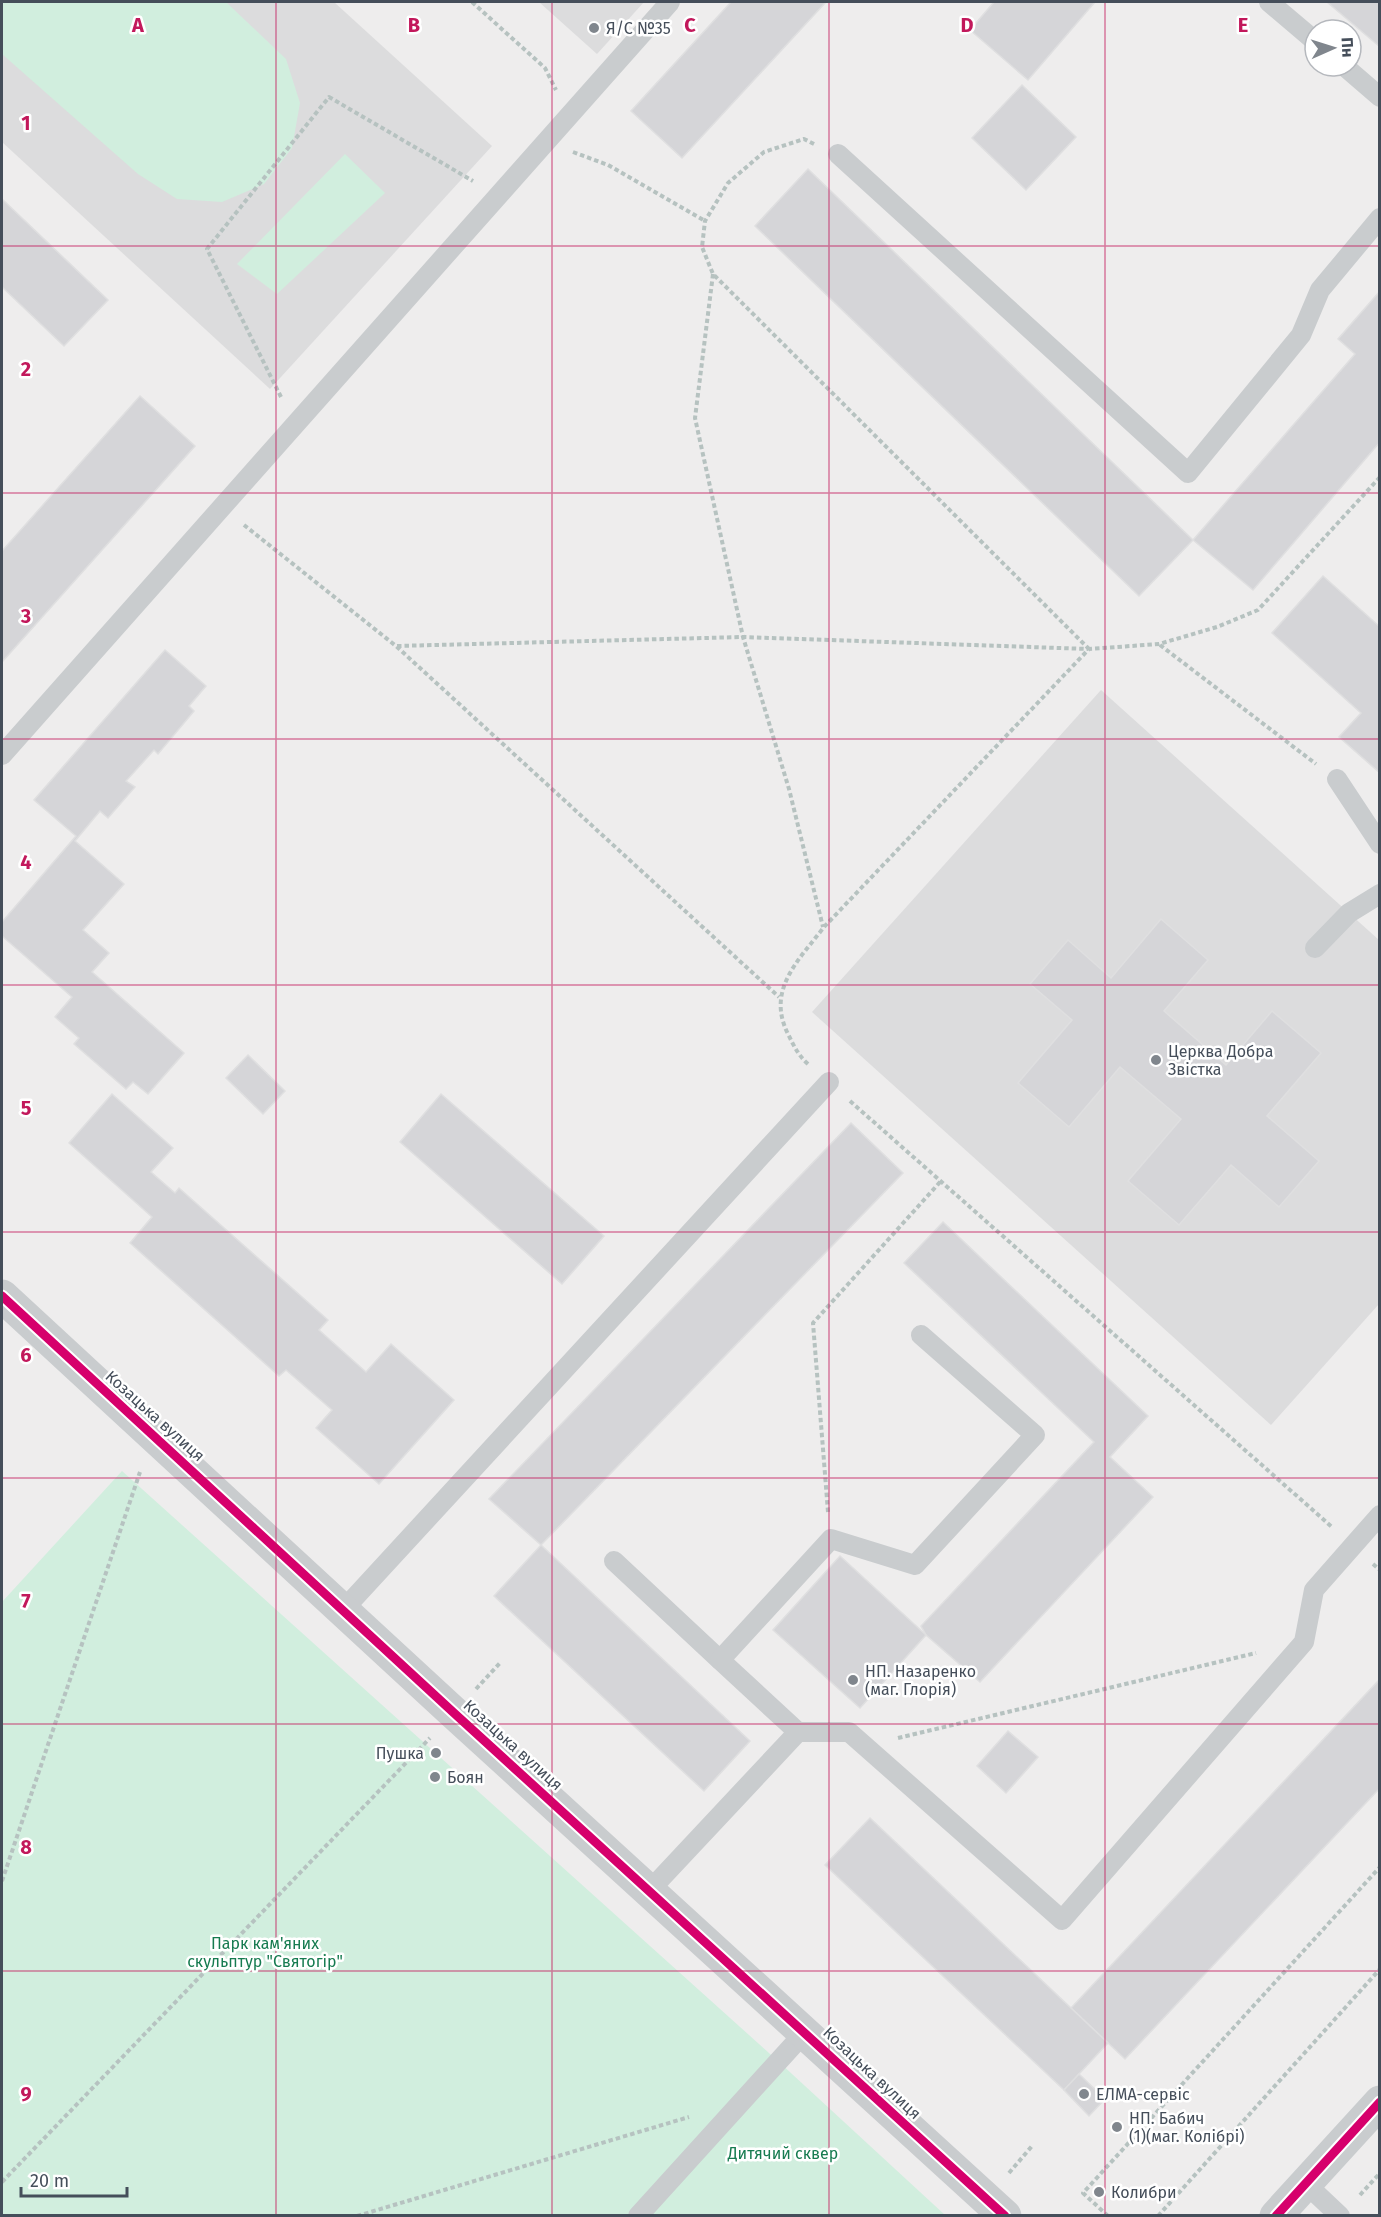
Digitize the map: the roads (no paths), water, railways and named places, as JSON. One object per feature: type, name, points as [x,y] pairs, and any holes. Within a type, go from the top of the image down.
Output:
[{"type":"street","name":"Козацька вулиця","points":[[2,1296],[1005,2216]]},
{"type":"street","points":[[1276,2216],[1380,2102]]},
{"type":"lane","points":[[2,755],[670,2]]},
{"type":"lane","points":[[1269,2],[1303,31]]},
{"type":"lane","points":[[1358,78],[1380,96]]},
{"type":"lane","points":[[838,154],[1188,473],[1301,335],[1320,290],[1380,218]]},
{"type":"lane","points":[[1337,779],[1380,844]]},
{"type":"lane","points":[[1315,948],[1349,913],[1380,894]]},
{"type":"lane","points":[[344,1609],[829,1082]]},
{"type":"lane","points":[[720,1660],[831,1539],[915,1565],[1035,1435],[921,1335]]},
{"type":"lane","points":[[614,1561],[798,1732],[849,1732],[1062,1920],[1304,1642],[1314,1590],[1380,1515]]},
{"type":"lane","points":[[650,1890],[798,1732]]},
{"type":"lane","points":[[638,2216],[805,2032]]},
{"type":"lane","points":[[1305,2184],[1340,2216]]},
{"type":"place","name":"Я/С №35","points":[[594,28]]},
{"type":"place","name":"Церква Добра Звістка","points":[[1156,1060]]},
{"type":"place","name":"НП. Назаренко (маг. Глорія)","points":[[853,1680]]},
{"type":"place","name":"Пушка","points":[[436,1753]]},
{"type":"place","name":"Боян","points":[[435,1777]]},
{"type":"place","name":"ЕЛМА-сервіс","points":[[1084,2094]]},
{"type":"place","name":"НП. Бабич (1)(маг. Колібрі)","points":[[1117,2127]]},
{"type":"place","name":"Колибри","points":[[1099,2192]]},
{"type":"park label","name":"Парк кам'яних скульптур \"Святогір\"","points":[[265,1952]]},
{"type":"park label","name":"Дитячий сквер","points":[[783,2153]]}]
